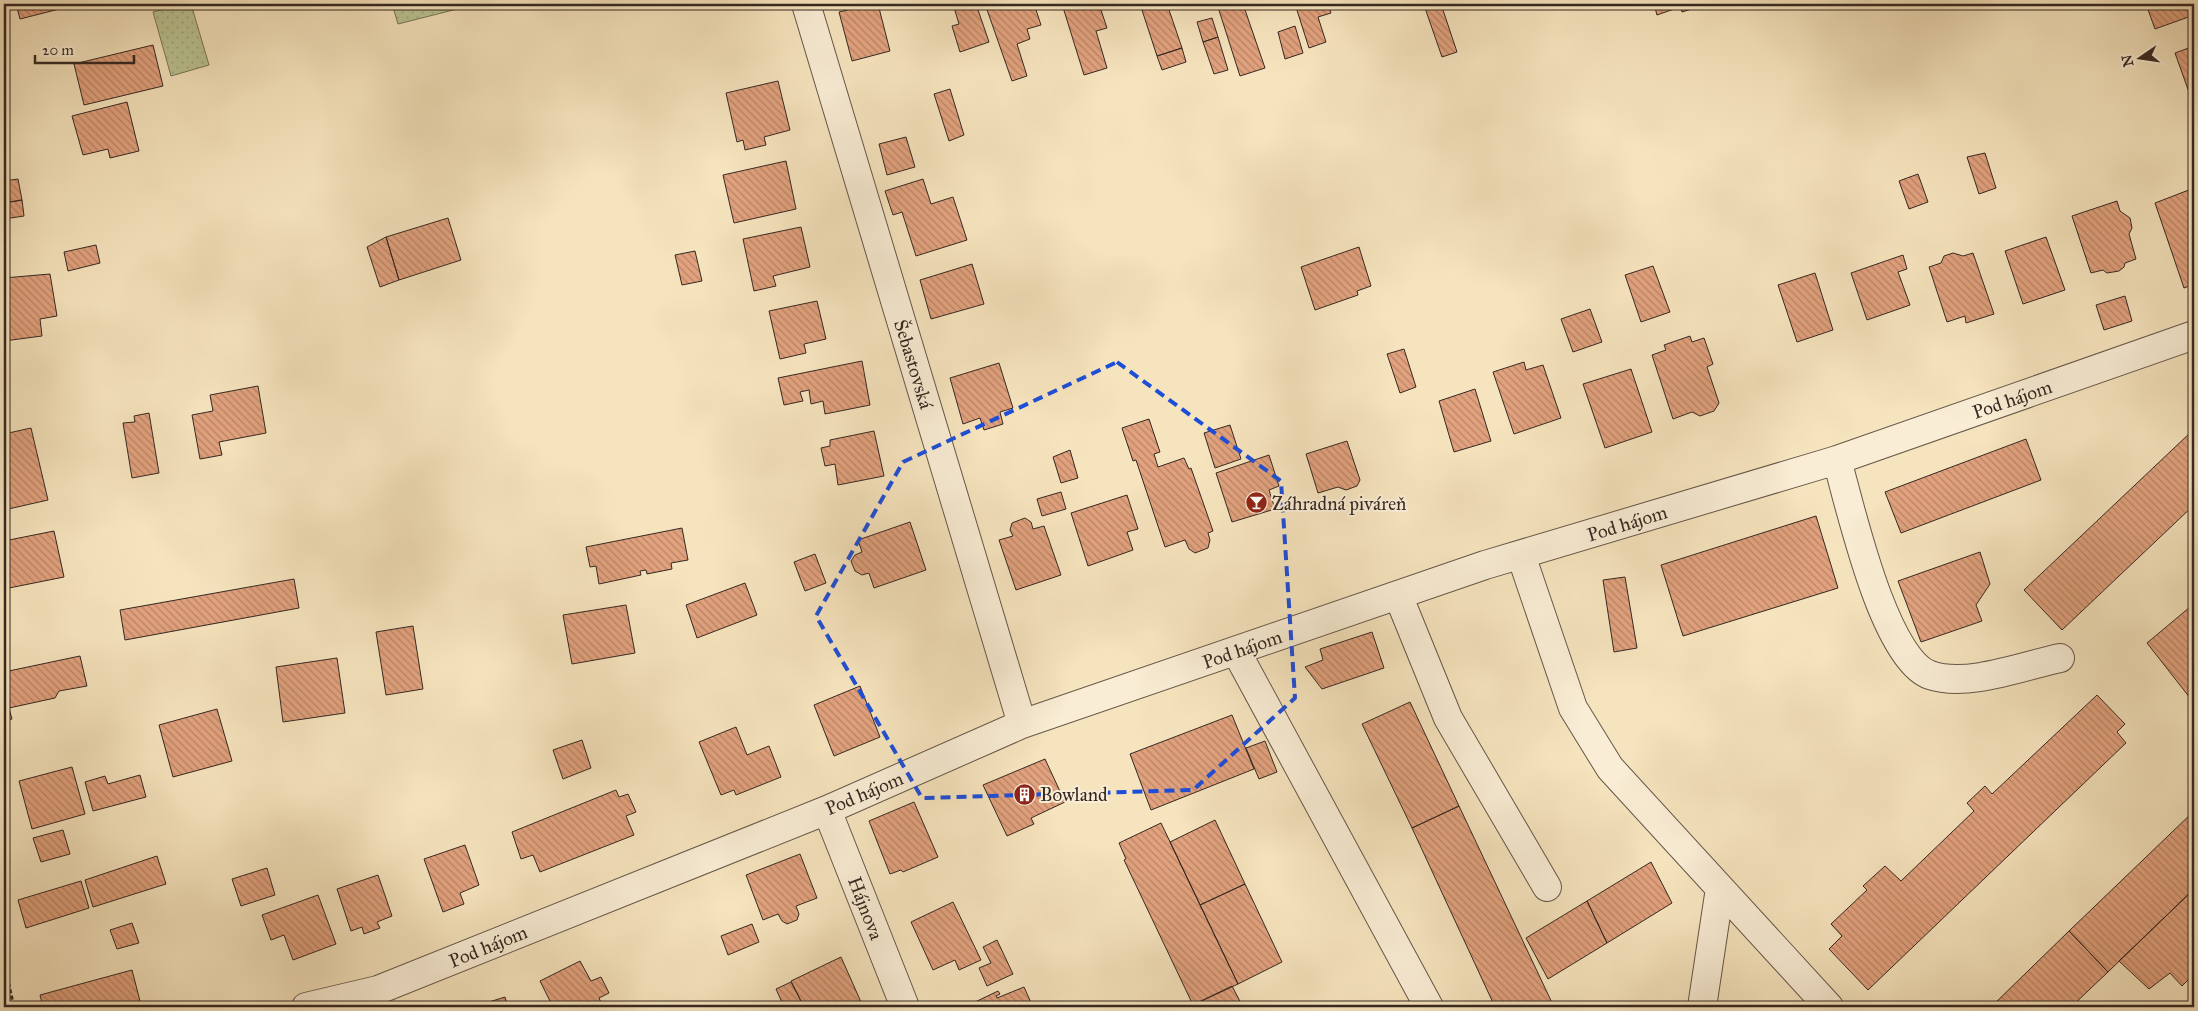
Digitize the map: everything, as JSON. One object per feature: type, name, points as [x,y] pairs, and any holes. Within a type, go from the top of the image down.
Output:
[{"type":"street","name":"Šebastovská","points":[[806,4],[1022,724]]},
{"type":"street","name":"Pod hájom","points":[[306,1007],[378,990],[827,810],[1022,724],[1398,595],[1521,555],[1837,460],[2194,335]]},
{"type":"street","points":[[1837,460],[1873,588],[1904,655],[1929,675],[1963,680],[2060,658]]},
{"type":"street","points":[[1521,555],[1574,708],[1610,768],[1829,1007]]},
{"type":"street","points":[[1398,595],[1448,718],[1547,887]]},
{"type":"street","points":[[1236,651],[1429,1007]]},
{"type":"street","name":"Hájnova","points":[[827,810],[905,1007]]},
{"type":"street","points":[[1705,1005],[1720,888]]},
{"type":"path","points":[[4,964],[14,1007]]},
{"type":"highlighted area","points":[[1117,362],[1281,481],[1295,698],[1193,790],[922,798],[816,616],[903,462]]},
{"type":"green space","points":[[183,4],[191,4],[209,65],[171,76],[153,12]]},
{"type":"green space","points":[[392,4],[477,4],[398,24]]},
{"type":"building","points":[[16,4],[79,4],[20,19]]},
{"type":"building","points":[[878,4],[890,51],[852,61],[839,12]]},
{"type":"building","points":[[953,4],[976,4],[989,42],[960,52],[952,26],[959,24]]},
{"type":"building","points":[[985,4],[1034,4],[1041,25],[1027,29],[1030,39],[1017,44],[1027,76],[1012,81]]},
{"type":"building","points":[[1062,4],[1099,4],[1107,28],[1096,31],[1107,68],[1084,75]]},
{"type":"building","points":[[1140,4],[1167,4],[1182,48],[1157,56]]},
{"type":"building","points":[[1217,4],[1243,4],[1265,68],[1240,76]]},
{"type":"building","points":[[1295,4],[1328,4],[1331,13],[1318,17],[1326,42],[1309,48]]},
{"type":"building","points":[[1441,4],[1457,52],[1442,57],[1425,8]]},
{"type":"building","points":[[1654,4],[1672,4],[1674,9],[1657,15]]},
{"type":"building","points":[[1679,4],[1708,4],[1682,12]]},
{"type":"building","points":[[2146,4],[2194,4],[2194,15],[2155,29]]},
{"type":"building","points":[[1212,18],[1218,37],[1203,42],[1197,22]]},
{"type":"building","points":[[1295,26],[1303,53],[1285,59],[1278,32]]},
{"type":"building","points":[[1218,37],[1228,70],[1214,74],[1203,42]]},
{"type":"building","points":[[153,45],[163,86],[84,105],[74,64]]},
{"type":"building","points":[[2194,46],[2194,93],[2190,95],[2175,53]]},
{"type":"building","points":[[1182,48],[1186,62],[1162,70],[1157,56]]},
{"type":"building","points":[[778,81],[790,130],[764,137],[766,145],[745,150],[743,140],[737,142],[726,93]]},
{"type":"building","points":[[950,89],[964,135],[949,141],[934,94]]},
{"type":"building","points":[[127,102],[139,151],[110,158],[108,149],[83,155],[72,116]]},
{"type":"building","points":[[906,137],[915,167],[887,175],[879,144]]},
{"type":"building","points":[[1985,153],[1996,188],[1979,194],[1967,157]]},
{"type":"building","points":[[786,161],[796,209],[734,223],[723,175]]},
{"type":"building","points":[[1918,174],[1928,202],[1909,209],[1899,181]]},
{"type":"building","points":[[18,179],[22,200],[4,203],[4,181]]},
{"type":"building","points":[[923,179],[931,204],[953,197],[967,240],[916,256],[902,212],[893,215],[885,191]]},
{"type":"building","points":[[2194,188],[2194,284],[2184,288],[2155,203]]},
{"type":"building","points":[[22,200],[24,216],[4,219],[4,203]]},
{"type":"building","points":[[2117,201],[2120,211],[2130,218],[2132,228],[2129,234],[2136,259],[2125,263],[2124,267],[2119,271],[2107,273],[2103,270],[2091,273],[2072,216]]},
{"type":"building","points":[[448,218],[461,260],[399,280],[386,237]]},
{"type":"building","points":[[801,227],[810,267],[773,276],[776,286],[754,291],[743,239]]},
{"type":"building","points":[[386,237],[399,280],[380,287],[367,247]]},
{"type":"building","points":[[2046,237],[2065,290],[2023,304],[2005,251]]},
{"type":"building","points":[[96,245],[100,263],[68,271],[64,252]]},
{"type":"building","points":[[1359,247],[1371,286],[1357,291],[1358,295],[1315,310],[1301,267]]},
{"type":"building","points":[[695,251],[702,281],[682,285],[675,255]]},
{"type":"building","points":[[1953,253],[1963,256],[1973,253],[1994,314],[1966,323],[1965,316],[1947,322],[1929,267],[1941,263],[1944,256]]},
{"type":"building","points":[[1903,255],[1907,269],[1898,272],[1910,305],[1867,320],[1851,273]]},
{"type":"building","points":[[972,264],[984,304],[931,319],[920,280]]},
{"type":"building","points":[[1653,266],[1670,312],[1641,322],[1625,275]]},
{"type":"building","points":[[1815,273],[1833,330],[1797,342],[1778,285]]},
{"type":"building","points":[[50,274],[57,316],[40,319],[42,336],[4,341],[4,278]]},
{"type":"building","points":[[2125,296],[2132,321],[2104,330],[2096,305]]},
{"type":"building","points":[[817,301],[826,339],[804,344],[806,353],[780,359],[769,311]]},
{"type":"building","points":[[1590,309],[1602,342],[1573,352],[1561,319]]},
{"type":"building","points":[[1690,336],[1692,342],[1704,338],[1713,364],[1707,367],[1719,403],[1714,411],[1700,416],[1692,412],[1673,419],[1652,355],[1666,350],[1664,345]]},
{"type":"building","points":[[1404,349],[1416,387],[1400,393],[1387,354]]},
{"type":"building","points":[[862,361],[870,405],[825,414],[823,401],[811,404],[809,390],[800,392],[803,401],[784,405],[778,378]]},
{"type":"building","points":[[1524,362],[1526,370],[1543,365],[1561,418],[1514,434],[1493,372]]},
{"type":"building","points":[[999,363],[1013,408],[1000,412],[1003,424],[984,430],[980,418],[963,424],[950,378]]},
{"type":"building","points":[[1631,369],[1652,432],[1605,448],[1583,384]]},
{"type":"building","points":[[258,386],[266,433],[219,442],[222,455],[200,459],[192,415],[213,411],[210,395]]},
{"type":"building","points":[[1475,389],[1491,441],[1454,452],[1439,401]]},
{"type":"building","points":[[149,413],[159,473],[132,478],[123,423],[135,422],[134,416]]},
{"type":"building","points":[[1149,419],[1160,452],[1154,454],[1158,467],[1184,458],[1189,469],[1191,468],[1213,531],[1208,533],[1210,540],[1208,548],[1195,553],[1189,549],[1185,540],[1165,547],[1136,460],[1133,461],[1122,428]]},
{"type":"building","points":[[1230,425],[1241,459],[1215,468],[1204,433]]},
{"type":"building","points":[[31,428],[48,500],[4,510],[4,434]]},
{"type":"building","points":[[874,431],[884,476],[838,485],[835,464],[825,466],[821,448],[830,446],[830,440]]},
{"type":"building","points":[[2191,432],[2194,435],[2194,505],[2062,630],[2024,590]]},
{"type":"building","points":[[2026,439],[2041,480],[1901,533],[1885,492]]},
{"type":"building","points":[[1347,441],[1360,480],[1357,486],[1346,490],[1338,487],[1318,493],[1306,454]]},
{"type":"building","points":[[1070,450],[1078,478],[1061,483],[1053,457]]},
{"type":"building","points":[[1269,455],[1279,486],[1269,490],[1275,509],[1232,522],[1216,473]]},
{"type":"building","points":[[1061,492],[1066,509],[1042,516],[1037,499]]},
{"type":"building","points":[[1127,495],[1138,529],[1127,532],[1133,550],[1088,566],[1071,513]]},
{"type":"building","points":[[1816,516],[1838,588],[1683,636],[1661,565]]},
{"type":"building","points":[[1025,518],[1031,522],[1033,529],[1044,526],[1061,575],[1016,590],[999,540],[1013,536],[1010,530],[1012,523]]},
{"type":"building","points":[[910,522],[926,570],[874,588],[869,573],[862,575],[855,571],[851,561],[855,555],[862,552],[858,540]]},
{"type":"building","points":[[682,528],[688,560],[671,563],[672,569],[647,574],[646,570],[640,571],[641,575],[599,584],[596,566],[590,567],[586,547]]},
{"type":"building","points":[[54,531],[64,577],[4,589],[4,541]]},
{"type":"building","points":[[1980,552],[1990,584],[1976,605],[1982,621],[1921,642],[1898,581]]},
{"type":"building","points":[[815,554],[826,583],[805,591],[794,562]]},
{"type":"building","points":[[1625,577],[1637,648],[1614,652],[1603,580]]},
{"type":"building","points":[[294,579],[299,608],[125,640],[120,610]]},
{"type":"building","points":[[745,583],[757,615],[697,638],[686,605]]},
{"type":"building","points":[[626,605],[635,653],[572,664],[563,615]]},
{"type":"building","points":[[2190,607],[2194,612],[2194,703],[2147,643]]},
{"type":"building","points":[[413,626],[423,689],[386,695],[376,632]]},
{"type":"building","points":[[1372,632],[1384,668],[1322,689],[1305,667],[1323,660],[1320,649]]},
{"type":"building","points":[[80,656],[87,686],[59,691],[55,698],[9,708],[12,719],[4,721],[4,672]]},
{"type":"building","points":[[337,658],[345,713],[283,722],[276,667]]},
{"type":"building","points":[[860,686],[880,737],[834,756],[814,705]]},
{"type":"building","points":[[2097,695],[2125,724],[2117,732],[2126,743],[1868,990],[1829,949],[1842,936],[1831,924],[1867,890],[1863,886],[1885,866],[1901,881],[1974,811],[1967,803],[1985,786],[1992,794]]},
{"type":"building","points":[[1410,702],[1459,806],[1412,828],[1362,724]]},
{"type":"building","points":[[217,709],[232,761],[173,777],[159,725]]},
{"type":"building","points":[[1232,715],[1254,769],[1151,810],[1130,754]]},
{"type":"building","points":[[736,727],[747,755],[769,746],[781,777],[736,795],[734,790],[721,795],[699,742]]},
{"type":"building","points":[[582,740],[591,768],[563,779],[553,750]]},
{"type":"building","points":[[1265,741],[1277,772],[1259,779],[1246,748]]},
{"type":"building","name":"Bowland","points":[[1045,759],[1065,802],[1031,818],[1034,824],[1007,836],[983,785]]},
{"type":"building","points":[[72,767],[85,814],[32,829],[19,781]]},
{"type":"building","points":[[140,775],[146,797],[93,811],[85,782],[105,776],[108,784]]},
{"type":"building","points":[[616,790],[619,797],[628,794],[636,812],[626,816],[634,835],[540,872],[533,855],[521,859],[512,832]]},
{"type":"building","points":[[914,802],[938,857],[903,872],[901,870],[890,874],[869,821]]},
{"type":"building","points":[[1459,806],[1554,1007],[1495,1007],[1412,828]]},
{"type":"building","points":[[2194,811],[2194,889],[2108,972],[2069,931]]},
{"type":"building","points":[[1215,820],[1245,884],[1200,905],[1170,842]]},
{"type":"building","points":[[1161,823],[1238,984],[1193,1005],[1124,860],[1126,859],[1119,843]]},
{"type":"building","points":[[63,830],[70,854],[41,862],[33,838]]},
{"type":"building","points":[[465,845],[479,885],[460,893],[464,904],[443,912],[424,859]]},
{"type":"building","points":[[800,854],[817,898],[796,906],[799,914],[797,920],[787,924],[782,921],[778,914],[763,920],[746,875]]},
{"type":"building","points":[[157,856],[166,884],[93,907],[85,880]]},
{"type":"building","points":[[1651,862],[1672,903],[1607,943],[1587,901]]},
{"type":"building","points":[[267,868],[275,895],[241,906],[232,879]]},
{"type":"building","points":[[378,875],[392,916],[377,922],[380,928],[364,934],[362,927],[351,931],[337,889]]},
{"type":"building","points":[[81,881],[89,908],[26,928],[18,900]]},
{"type":"building","points":[[1245,884],[1282,962],[1238,984],[1200,905]]},
{"type":"building","points":[[2194,889],[2194,974],[2182,986],[2170,973],[2149,989],[2119,961]]},
{"type":"building","points":[[318,895],[336,944],[293,960],[284,935],[271,940],[262,915]]},
{"type":"building","points":[[1587,901],[1607,943],[1548,979],[1526,938]]},
{"type":"building","points":[[953,902],[981,960],[959,970],[955,960],[933,970],[911,922]]},
{"type":"building","points":[[132,923],[139,943],[117,949],[110,930]]},
{"type":"building","points":[[752,924],[759,942],[728,955],[721,936]]},
{"type":"building","points":[[2069,931],[2108,972],[2071,1007],[1991,1007]]},
{"type":"building","points":[[997,940],[1013,974],[987,986],[979,968],[991,963],[983,947]]},
{"type":"building","points":[[841,957],[861,1002],[851,1007],[804,1007],[791,981]]},
{"type":"building","points":[[580,961],[591,981],[601,977],[609,993],[599,998],[603,1007],[553,1007],[540,981]]},
{"type":"building","points":[[132,970],[141,1005],[132,1007],[43,1007],[40,995]]},
{"type":"building","points":[[791,982],[804,1007],[784,1007],[776,989]]},
{"type":"building","points":[[1232,986],[1243,1007],[1201,1007],[1199,1002]]},
{"type":"building","points":[[1024,987],[1033,1007],[977,1007],[977,1004],[974,1005],[973,1003],[998,991],[1000,994],[996,996],[997,998]]},
{"type":"building","points":[[505,997],[508,1007],[473,1007]]},
{"type":"place","name":"Záhradná piváreň","points":[[1256,503]]},
{"type":"place","name":"Bowland","points":[[1024,794]]}]
